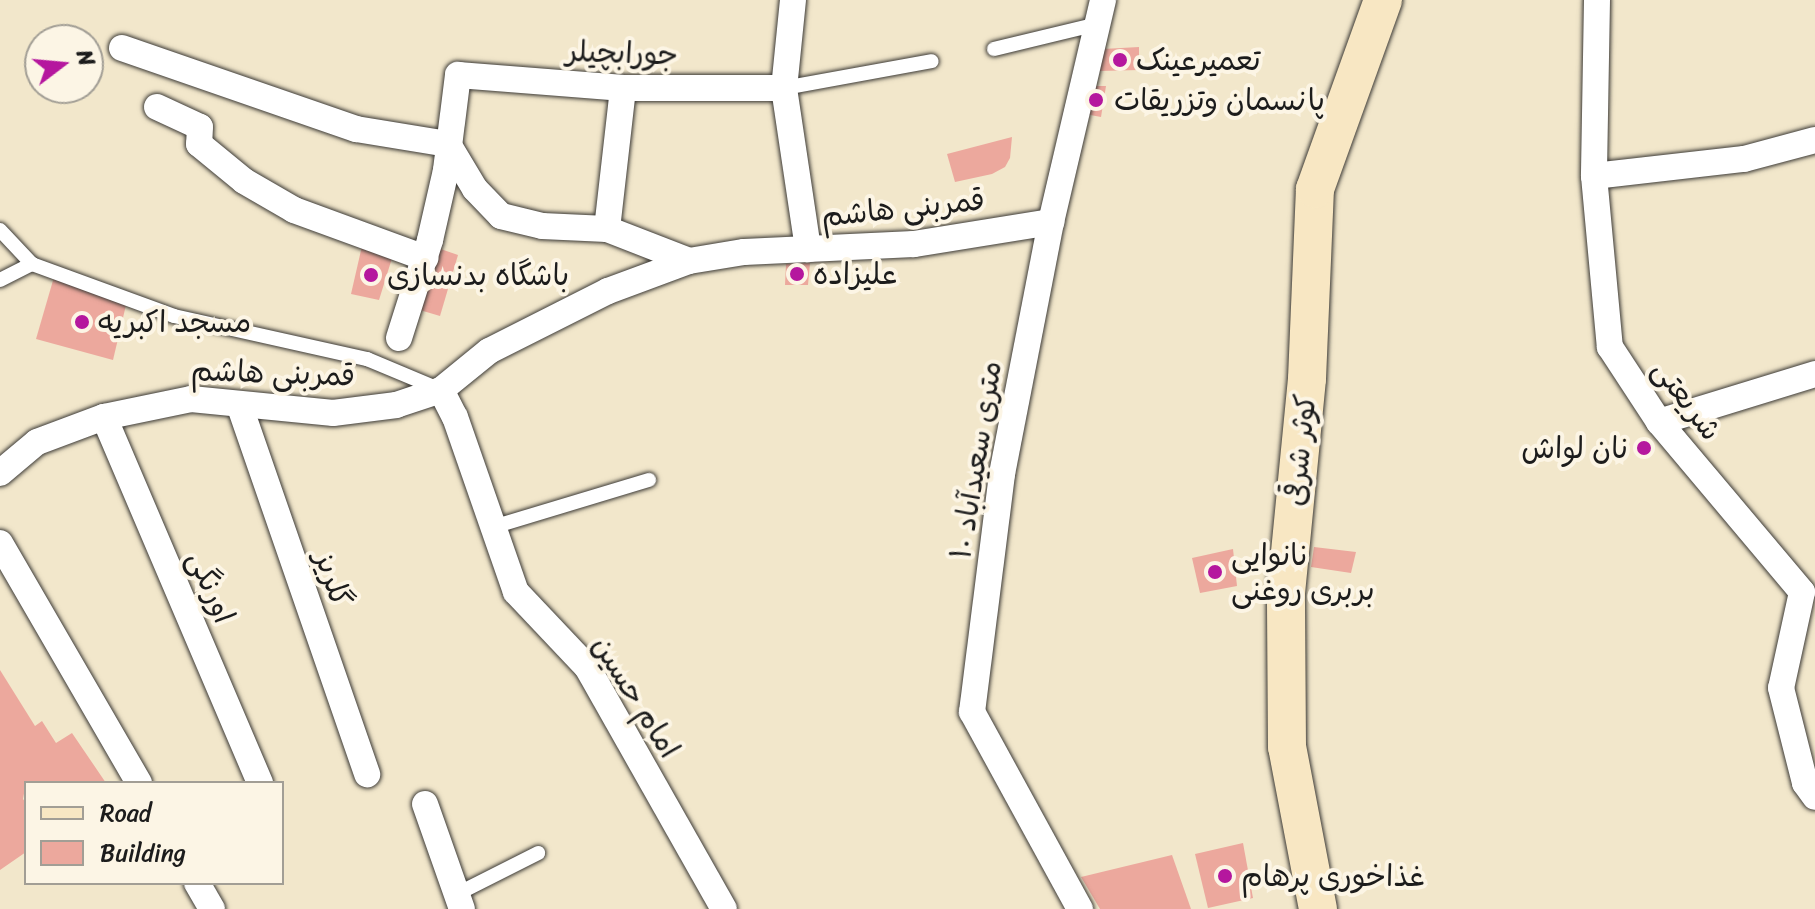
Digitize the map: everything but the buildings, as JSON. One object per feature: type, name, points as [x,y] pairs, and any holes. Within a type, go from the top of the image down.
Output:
[{"type":"main road","name":"کوثر شرقی","points":[[1318,909],[1287,747],[1286,593],[1307,379],[1315,189],[1383,0]]},
{"type":"street","points":[[793,0],[784,88],[808,249]]},
{"type":"street","name":"شریعتی","points":[[1597,0],[1594,176],[1610,347],[1659,422],[1808,591],[1781,688],[1805,783],[1815,797]]},
{"type":"street","name":"۱۰ متری سعیدآباد","points":[[1080,909],[972,712],[1002,474],[1051,222],[1100,12]]},
{"type":"street","points":[[122,48],[356,129],[448,144],[475,189],[501,216],[542,226],[607,229],[689,261]]},
{"type":"street","name":"جورابچیلر","points":[[448,144],[458,75],[623,88],[784,88]]},
{"type":"street","points":[[607,229],[623,88]]},
{"type":"street","points":[[157,107],[200,127],[199,144],[244,181],[282,203],[425,258]]},
{"type":"street","points":[[1594,176],[1744,159],[1815,140]]},
{"type":"street","points":[[399,338],[425,258],[446,170],[448,144]]},
{"type":"street","name":"قمربنی هاشم","points":[[0,473],[37,442],[104,417],[191,399],[333,413],[396,405],[441,390],[489,351],[608,291],[689,261],[744,252],[914,244],[1051,222]]},
{"type":"street","points":[[1659,422],[1815,374]]},
{"type":"street","name":"امام حسین","points":[[441,390],[455,417],[516,592],[587,667],[724,909]]},
{"type":"street","name":"گلریز","points":[[239,404],[367,774]]},
{"type":"street","name":"اورنگی","points":[[104,417],[259,781]]},
{"type":"street","points":[[0,543],[138,781]]},
{"type":"street","points":[[425,804],[459,902]]},
{"type":"street","points":[[198,885],[212,909]]},
{"type":"lane","points":[[994,49],[1100,12]]},
{"type":"lane","points":[[784,88],[932,61]]},
{"type":"lane","points":[[0,230],[32,264],[174,316],[367,359],[441,390]]},
{"type":"lane","points":[[0,280],[32,264]]},
{"type":"lane","points":[[493,527],[649,480]]},
{"type":"lane","points":[[459,902],[538,853]]},
{"type":"place","name":"تعمیرعینک","points":[[1120,60]]},
{"type":"place","name":"پانسمان وتزریقات","points":[[1096,100]]},
{"type":"place","name":"علیزاده","points":[[797,274]]},
{"type":"place","name":"باشگاه بدنسازی","points":[[371,275]]},
{"type":"place","name":"مسجد اکبریه","points":[[82,322]]},
{"type":"place","name":"نان لواش","points":[[1644,448]]},
{"type":"place","name":"نانوایی بربری روغنی","points":[[1215,572]]},
{"type":"place","name":"غذاخوری پرهام","points":[[1225,876]]}]
